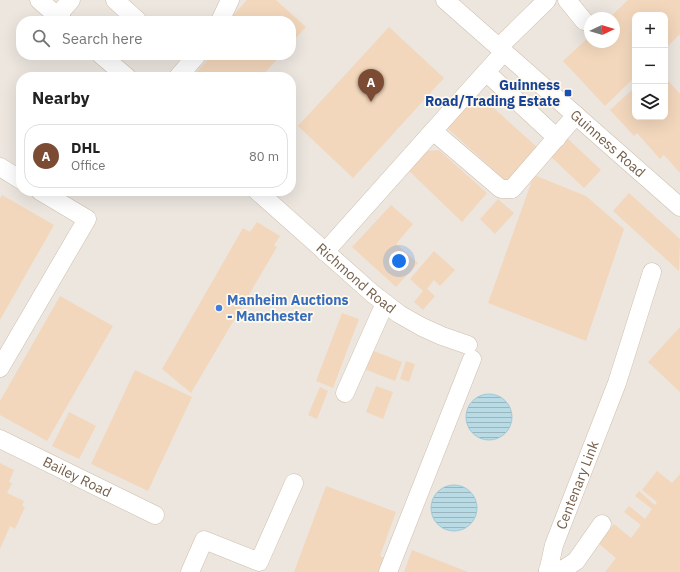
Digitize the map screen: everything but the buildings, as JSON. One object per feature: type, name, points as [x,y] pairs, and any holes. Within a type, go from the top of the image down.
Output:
[{"type":"street","points":[[38,0],[58,16]]},
{"type":"street","points":[[61,16],[71,0]]},
{"type":"street","points":[[115,0],[133,16]]},
{"type":"street","points":[[222,16],[230,0]]},
{"type":"street","name":"Guinness Road","points":[[445,0],[680,206]]},
{"type":"street","points":[[325,252],[486,72],[502,50],[547,0]]},
{"type":"street","points":[[567,0],[584,21]]},
{"type":"street","points":[[108,60],[121,72]]},
{"type":"street","points":[[182,72],[193,60]]},
{"type":"street","points":[[486,72],[557,138]]},
{"type":"street","points":[[433,131],[502,189],[512,189],[576,115]]},
{"type":"street","points":[[0,167],[16,177]]},
{"type":"street","points":[[0,368],[87,219],[48,196]]},
{"type":"street","name":"Richmond Road","points":[[263,196],[325,252],[399,314],[470,352],[388,572]]},
{"type":"street","name":"Centenary Link","points":[[557,571],[554,546],[617,383],[652,272]]},
{"type":"street","points":[[345,393],[385,303]]},
{"type":"street","name":"Bailey Road","points":[[0,440],[155,515]]},
{"type":"street","points":[[190,572],[204,540],[259,562],[294,482]]},
{"type":"street","points":[[557,571],[576,561],[602,524]]},
{"type":"shaded area","points":[[0,0],[680,0],[680,572],[0,572]]},
{"type":"water","points":[[484,394],[494,394],[502,398],[508,404],[512,412],[512,422],[508,430],[502,436],[494,440],[484,440],[476,436],[470,430],[466,422],[466,412],[470,404],[476,398]]},
{"type":"water","points":[[449,485],[459,485],[467,489],[473,495],[477,503],[477,513],[473,521],[467,527],[459,531],[449,531],[441,527],[435,521],[431,513],[431,503],[435,495],[441,489]]},
{"type":"place","name":"Guinness Road/Trading Estate","points":[[568,93]]},
{"type":"place","name":"DHL","points":[[371,102]]},
{"type":"place","name":"Manheim Auctions - Manchester","points":[[219,308]]}]
